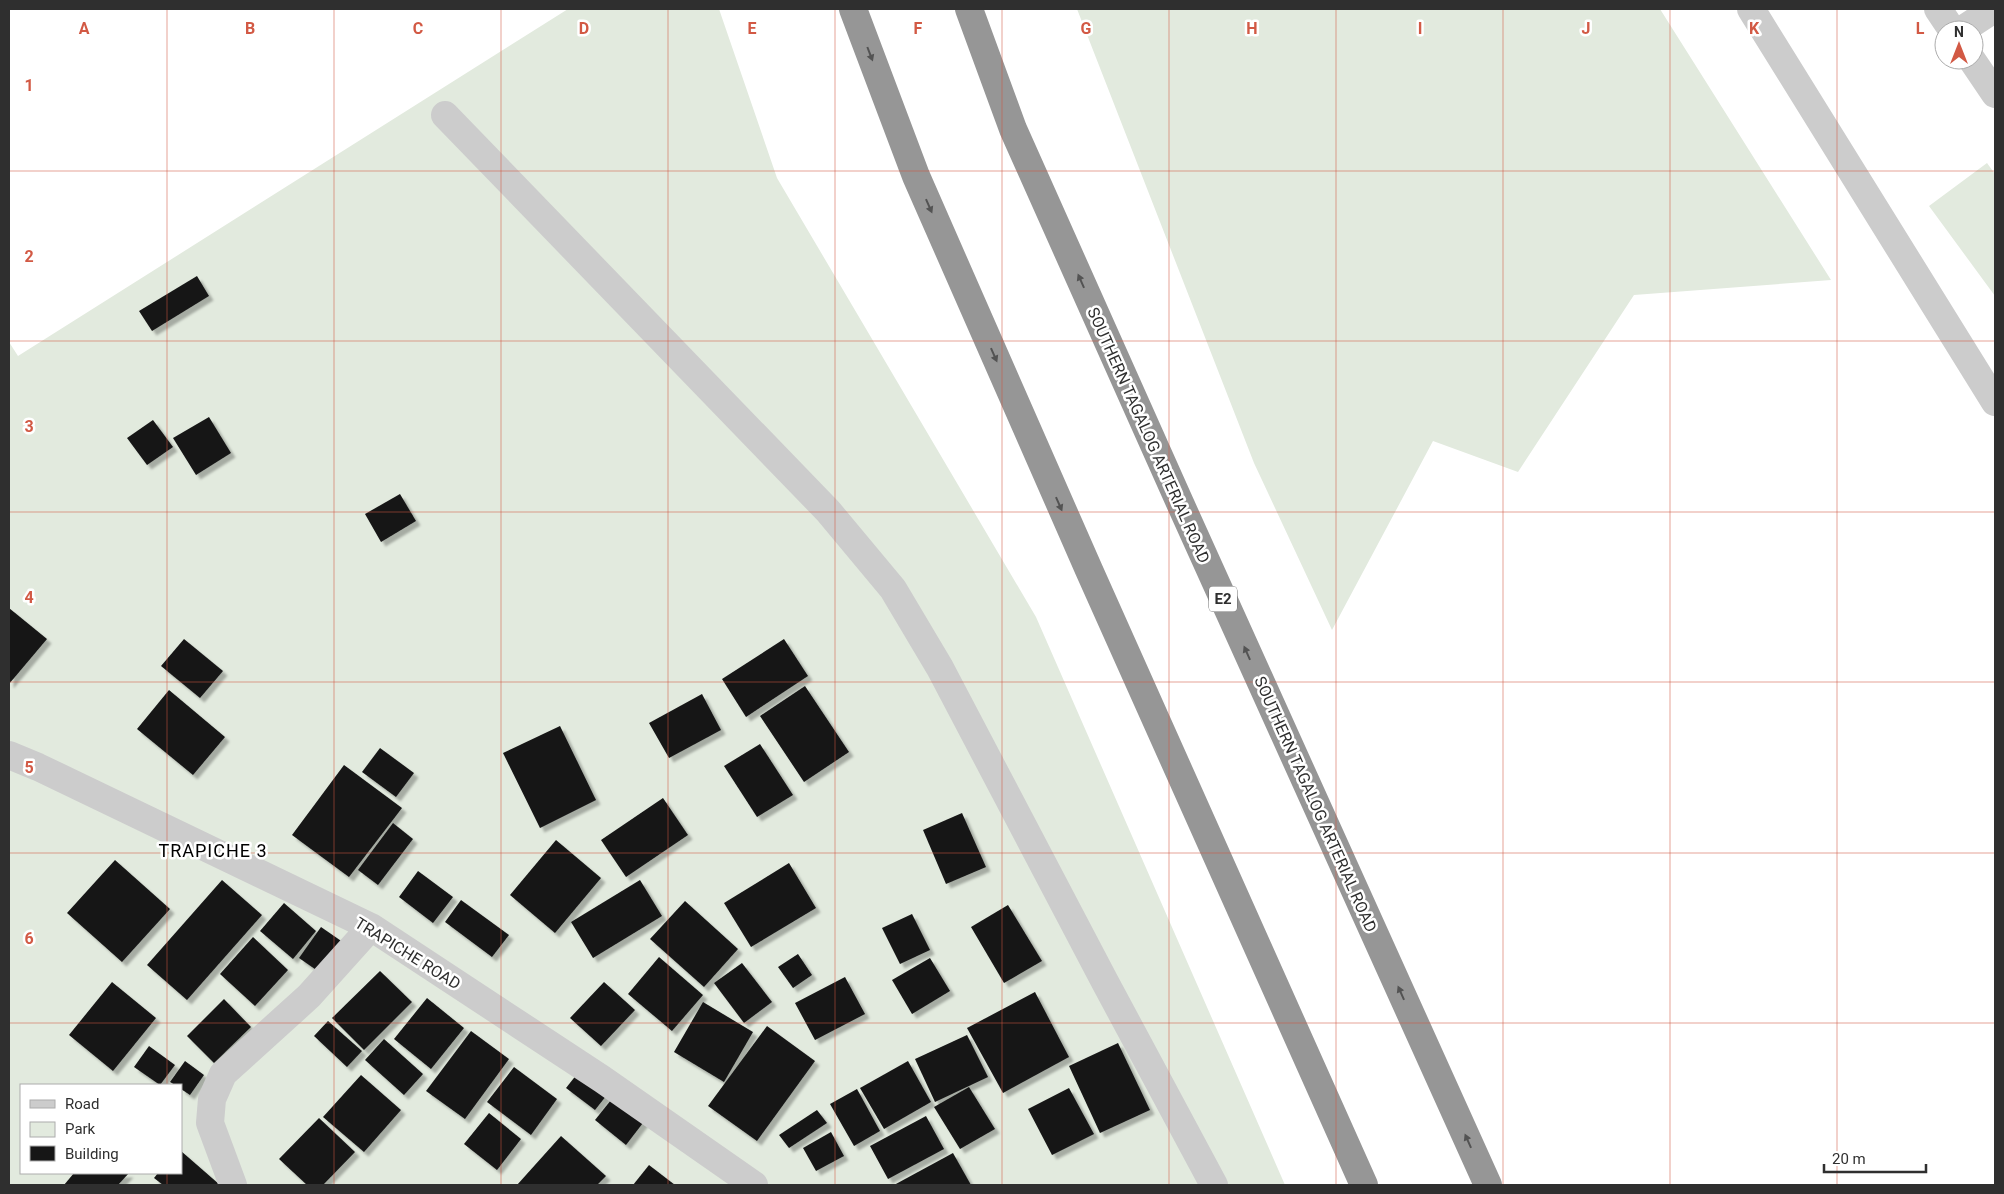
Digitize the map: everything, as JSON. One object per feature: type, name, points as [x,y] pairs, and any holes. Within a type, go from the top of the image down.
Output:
[{"type":"highway","points":[[853,9],[920,185],[1089,570],[1364,1185]]},
{"type":"highway","name":"SOUTHERN TAGALOG ARTERIAL ROAD","points":[[969,9],[1017,138],[1488,1185]]},
{"type":"street","points":[[1751,9],[1992,387]]},
{"type":"street","points":[[1938,9],[1945,20]]},
{"type":"street","points":[[1977,20],[1994,9]]},
{"type":"street","points":[[1979,70],[1995,94]]},
{"type":"street","points":[[445,115],[828,510],[893,589],[940,668],[1214,1185]]},
{"type":"street","name":"TRAPICHE ROAD","points":[[9,755],[38,767],[371,927],[602,1079],[754,1185]]},
{"type":"street","points":[[233,1185],[210,1123],[212,1099],[223,1074],[309,996],[371,927]]},
{"type":"green space","points":[[568,9],[719,9],[777,178],[1036,617],[1285,1185],[9,1185],[9,342],[18,356]]},
{"type":"green space","points":[[1077,9],[1660,9],[1831,280],[1634,295],[1518,472],[1433,441],[1332,630],[1254,463]]},
{"type":"green space","points":[[1987,163],[1995,174],[1995,296],[1929,206]]},
{"type":"building","points":[[197,276],[209,296],[152,331],[139,311]]},
{"type":"building","points":[[209,417],[231,453],[196,475],[173,438]]},
{"type":"building","points":[[153,420],[173,447],[147,465],[127,438]]},
{"type":"building","points":[[400,494],[416,521],[381,542],[365,514]]},
{"type":"building","points":[[9,608],[47,639],[9,684]]},
{"type":"building","points":[[184,639],[223,671],[200,698],[161,666]]},
{"type":"building","points":[[784,639],[808,676],[746,717],[722,679]]},
{"type":"building","points":[[805,686],[849,752],[804,782],[760,716]]},
{"type":"building","points":[[169,690],[225,737],[193,775],[137,729]]},
{"type":"building","points":[[702,694],[721,730],[669,758],[649,723]]},
{"type":"building","points":[[560,726],[596,800],[540,828],[503,753]]},
{"type":"building","points":[[760,744],[793,795],[757,817],[724,766]]},
{"type":"building","points":[[380,748],[414,773],[396,797],[362,772]]},
{"type":"building","points":[[344,765],[402,808],[349,877],[292,835]]},
{"type":"building","points":[[663,798],[688,835],[626,877],[601,840]]},
{"type":"building","points":[[962,813],[986,867],[946,884],[923,830]]},
{"type":"building","points":[[393,823],[413,839],[378,885],[358,870]]},
{"type":"building","points":[[556,840],[601,878],[555,933],[510,895]]},
{"type":"building","points":[[115,860],[170,909],[122,962],[67,913]]},
{"type":"building","points":[[789,863],[816,908],[751,947],[724,903]]},
{"type":"building","points":[[418,871],[453,897],[433,923],[399,897]]},
{"type":"building","points":[[222,880],[262,915],[187,1000],[147,965]]},
{"type":"building","points":[[640,880],[662,916],[593,958],[571,922]]},
{"type":"building","points":[[461,900],[509,935],[492,957],[445,922]]},
{"type":"building","points":[[685,901],[738,949],[704,987],[650,939]]},
{"type":"building","points":[[284,903],[316,931],[293,959],[260,931]]},
{"type":"building","points":[[1008,905],[1042,961],[1004,983],[971,927]]},
{"type":"building","points":[[912,914],[930,950],[900,964],[882,928]]},
{"type":"building","points":[[321,927],[347,945],[325,976],[299,958]]},
{"type":"building","points":[[253,937],[288,970],[255,1006],[220,974]]},
{"type":"building","points":[[798,954],[812,975],[793,988],[778,967]]},
{"type":"building","points":[[659,957],[703,995],[672,1031],[628,994]]},
{"type":"building","points":[[930,958],[950,991],[912,1014],[892,980]]},
{"type":"building","points":[[742,963],[772,1002],[744,1023],[714,983]]},
{"type":"building","points":[[380,971],[412,1002],[364,1050],[332,1018]]},
{"type":"building","points":[[845,977],[865,1014],[815,1040],[795,1003]]},
{"type":"building","points":[[112,982],[156,1018],[113,1071],[69,1035]]},
{"type":"building","points":[[604,982],[635,1010],[601,1046],[570,1018]]},
{"type":"building","points":[[1035,992],[1069,1057],[1003,1093],[967,1028]]},
{"type":"building","points":[[427,998],[464,1028],[431,1069],[394,1039]]},
{"type":"building","points":[[224,999],[251,1027],[214,1063],[187,1036]]},
{"type":"building","points":[[703,1002],[753,1032],[724,1082],[674,1052]]},
{"type":"building","points":[[328,1021],[362,1051],[347,1067],[314,1036]]},
{"type":"building","points":[[767,1026],[815,1061],[757,1141],[708,1106]]},
{"type":"building","points":[[471,1031],[509,1059],[465,1119],[426,1091]]},
{"type":"building","points":[[967,1035],[988,1077],[935,1102],[915,1059]]},
{"type":"building","points":[[384,1039],[423,1074],[404,1095],[365,1060]]},
{"type":"building","points":[[1118,1043],[1150,1110],[1100,1133],[1069,1066]]},
{"type":"building","points":[[149,1046],[175,1065],[161,1084],[134,1067]]},
{"type":"building","points":[[185,1061],[204,1075],[190,1095],[182,1090],[182,1084],[170,1082]]},
{"type":"building","points":[[908,1061],[931,1102],[884,1129],[860,1088]]},
{"type":"building","points":[[514,1067],[557,1099],[531,1135],[487,1102]]},
{"type":"building","points":[[581,1069],[610,1091],[595,1110],[566,1088]]},
{"type":"building","points":[[361,1075],[401,1110],[364,1152],[323,1117]]},
{"type":"building","points":[[969,1087],[995,1129],[960,1149],[934,1107]]},
{"type":"building","points":[[1069,1088],[1094,1134],[1052,1155],[1028,1109]]},
{"type":"building","points":[[857,1089],[880,1131],[854,1146],[830,1104]]},
{"type":"building","points":[[615,1095],[646,1119],[626,1145],[595,1120]]},
{"type":"building","points":[[817,1110],[827,1123],[789,1148],[779,1135]]},
{"type":"building","points":[[489,1113],[521,1139],[497,1170],[464,1144]]},
{"type":"building","points":[[926,1116],[944,1149],[888,1179],[870,1146]]},
{"type":"building","points":[[319,1118],[355,1152],[323,1185],[307,1185],[279,1159]]},
{"type":"building","points":[[831,1132],[844,1156],[816,1171],[803,1148]]},
{"type":"building","points":[[561,1136],[606,1176],[597,1185],[517,1185]]},
{"type":"building","points":[[182,1152],[220,1185],[163,1185],[154,1178],[157,1174],[182,1174]]},
{"type":"building","points":[[953,1153],[971,1185],[894,1185]]},
{"type":"building","points":[[649,1165],[675,1185],[633,1185]]},
{"type":"building","points":[[73,1174],[128,1174],[118,1185],[64,1185]]},
{"type":"district","name":"TRAPICHE 3","points":[[213,851]]}]
